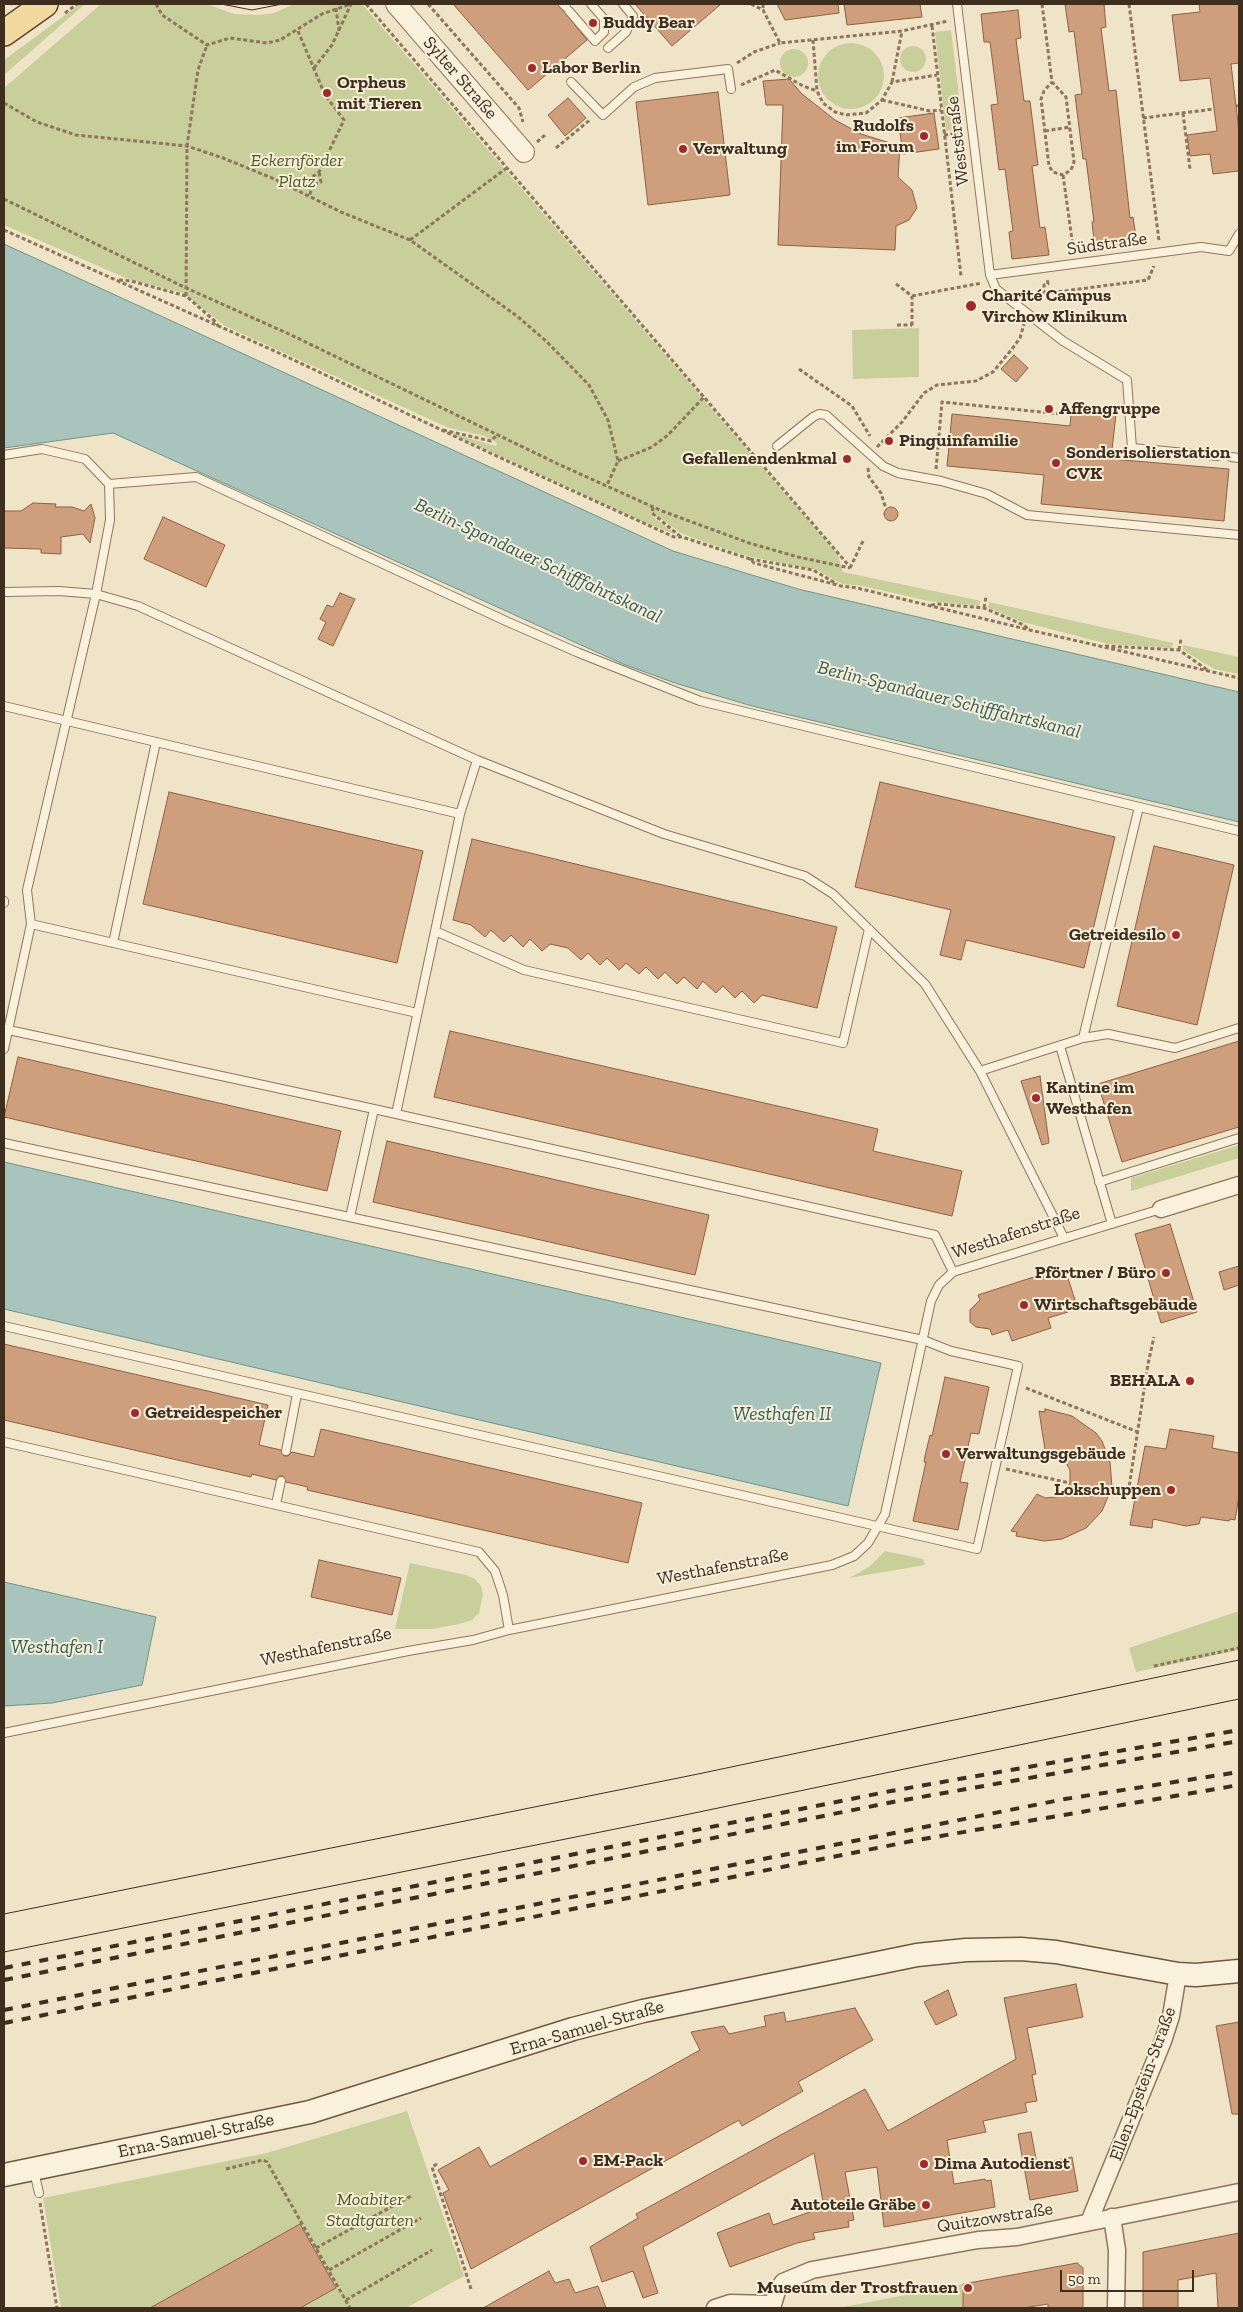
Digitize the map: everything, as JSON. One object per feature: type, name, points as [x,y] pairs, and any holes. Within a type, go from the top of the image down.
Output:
[{"type":"main road","points":[[4,33],[45,4]]},
{"type":"main road","name":"Erna-Samuel-Straße","points":[[4,2175],[310,2112],[573,2029],[643,2010],[917,1955],[966,1950],[1030,1950],[1056,1952],[1178,1974]]},
{"type":"main road","points":[[1178,1974],[1196,1975],[1239,1971]]},
{"type":"street","name":"Sylter Straße","points":[[396,4],[524,152]]},
{"type":"street","name":"Westhafenstraße","points":[[1161,1209],[1239,1185]]},
{"type":"street","name":"Ellen-Epstein-Straße","points":[[1089,2222],[1163,2041],[1171,2016],[1178,1974]]},
{"type":"street","name":"Quitzowstraße","points":[[772,2306],[777,2291],[783,2282],[812,2270],[978,2240],[1017,2237],[1239,2192]]},
{"type":"street","points":[[1112,2217],[1117,2250],[1116,2308]]},
{"type":"street","points":[[715,2308],[730,2303],[772,2306]]},
{"type":"lane","points":[[566,7],[595,41],[604,32],[604,19],[591,4]]},
{"type":"lane","points":[[608,48],[626,32],[633,16],[623,4]]},
{"type":"lane","points":[[957,4],[966,4]]},
{"type":"lane","name":"Weststraße","points":[[957,4],[991,278]]},
{"type":"lane","points":[[571,82],[603,115],[634,87],[655,78],[728,69],[731,89]]},
{"type":"lane","name":"Südstraße","points":[[991,278],[1075,264],[1201,247],[1229,251],[1239,234]]},
{"type":"lane","points":[[991,278],[996,289],[1026,314],[1063,341],[1127,380],[1132,448],[1218,456]]},
{"type":"lane","points":[[777,446],[813,417],[819,414],[826,415],[871,457],[898,474],[941,481],[987,494],[1027,515],[1239,535]]},
{"type":"lane","points":[[4,455],[42,449],[85,460],[109,484],[110,520],[96,594],[28,890],[31,924],[6,1028],[4,1049]]},
{"type":"lane","points":[[109,484],[196,477],[508,622],[683,695],[1239,831]]},
{"type":"lane","points":[[4,592],[96,594],[138,606],[477,760],[664,834],[805,876],[834,894],[925,984],[980,1071],[1064,1238]]},
{"type":"lane","points":[[4,706],[460,814]]},
{"type":"lane","points":[[113,943],[156,742]]},
{"type":"lane","points":[[396,1114],[460,814],[477,760]]},
{"type":"lane","points":[[1083,1038],[1139,807]]},
{"type":"lane","points":[[31,924],[417,1013]]},
{"type":"lane","points":[[435,931],[524,970],[843,1043],[868,929]]},
{"type":"lane","points":[[6,1028],[935,1235],[953,1272]]},
{"type":"lane","points":[[980,1071],[1083,1038],[1108,1034],[1175,1048],[1239,1028]]},
{"type":"lane","points":[[1060,1046],[1112,1224]]},
{"type":"lane","points":[[350,1217],[374,1109]]},
{"type":"lane","points":[[1099,1182],[1239,1138]]},
{"type":"lane","points":[[4,1143],[923,1340],[951,1351],[1018,1366],[977,1550],[4,1326]]},
{"type":"lane","name":"Westhafenstraße","points":[[4,1733],[408,1650],[472,1640],[509,1630],[832,1565],[854,1556],[868,1543],[878,1528],[884,1514],[931,1301],[939,1285],[953,1272],[1161,1209]]},
{"type":"lane","points":[[286,1451],[297,1394]]},
{"type":"lane","points":[[4,1442],[479,1552],[495,1571],[503,1595],[509,1630]]},
{"type":"lane","points":[[276,1504],[281,1481]]},
{"type":"lane","points":[[34,2169],[39,2193]]},
{"type":"path","points":[[156,4],[162,15],[207,46]]},
{"type":"path","points":[[207,46],[230,38],[267,43],[280,40],[308,22],[336,8],[351,4]]},
{"type":"path","points":[[314,68],[332,45],[351,4]]},
{"type":"path","points":[[366,4],[850,568]]},
{"type":"path","points":[[410,240],[524,152],[524,125],[519,108],[428,4]]},
{"type":"path","points":[[751,4],[763,10]]},
{"type":"path","points":[[763,4],[763,10],[780,43]]},
{"type":"path","points":[[1042,4],[1052,82],[1066,97],[1070,127],[1074,162],[1071,170],[1063,175],[1053,172],[1049,166],[1041,99],[1044,91],[1052,82]]},
{"type":"path","points":[[896,284],[912,296],[991,278],[1004,281],[1026,296],[1148,280],[1161,252],[1129,4]]},
{"type":"path","points":[[336,8],[339,31]]},
{"type":"path","points":[[728,69],[754,52],[780,43],[902,31],[959,20]]},
{"type":"path","points":[[932,26],[961,276]]},
{"type":"path","points":[[298,30],[328,98],[344,120],[319,172],[311,178],[313,184],[309,197]]},
{"type":"path","points":[[814,40],[817,91],[823,103],[836,112],[846,115],[866,112],[882,100],[892,82],[902,31]]},
{"type":"path","points":[[186,296],[184,287],[187,146],[198,70],[207,46]]},
{"type":"path","points":[[731,89],[775,70],[803,86],[817,91]]},
{"type":"path","points":[[892,82],[937,75]]},
{"type":"path","points":[[882,100],[930,111],[941,110]]},
{"type":"path","points":[[4,103],[36,122],[76,135],[187,146],[246,167],[341,212],[410,240],[517,316],[546,341],[589,385],[608,420],[618,461],[607,485]]},
{"type":"path","points":[[1143,118],[1214,109]]},
{"type":"path","points":[[1183,113],[1190,168]]},
{"type":"path","points":[[556,148],[588,119],[603,115]]},
{"type":"path","points":[[1045,131],[1070,127]]},
{"type":"path","points":[[313,184],[318,184],[322,180],[319,172]]},
{"type":"path","points":[[1063,175],[1075,264]]},
{"type":"path","points":[[4,198],[184,287],[289,334],[653,507],[749,543],[814,561],[850,568]]},
{"type":"path","points":[[4,230],[279,353],[440,430],[674,537],[682,537],[750,559],[813,570],[840,586]]},
{"type":"path","points":[[116,280],[131,281],[186,296],[216,322],[218,327]]},
{"type":"path","points":[[897,325],[912,327],[912,296]]},
{"type":"path","points":[[886,509],[882,493],[869,477],[868,469],[871,457],[877,447],[902,422],[924,393],[936,385],[976,381],[993,372],[1020,338],[1026,314]]},
{"type":"path","points":[[799,370],[852,406],[877,447]]},
{"type":"path","points":[[618,461],[652,447],[668,435],[704,397]]},
{"type":"path","points":[[941,481],[935,471],[942,402],[1061,414]]},
{"type":"path","points":[[440,430],[491,441],[498,434]]},
{"type":"path","points":[[653,507],[652,513],[682,537]]},
{"type":"path","points":[[850,568],[864,541]]},
{"type":"path","points":[[750,559],[754,563],[840,586],[857,588],[1239,678]]},
{"type":"path","points":[[813,570],[814,561]]},
{"type":"path","points":[[984,608],[986,597]]},
{"type":"path","points":[[928,606],[938,604],[984,608],[1024,625],[1029,630]]},
{"type":"path","points":[[1179,650],[1181,639]]},
{"type":"path","points":[[1102,647],[1179,650],[1211,672]]},
{"type":"path","points":[[1111,1490],[1128,1494],[1148,1364],[1154,1337]]},
{"type":"path","points":[[1014,1383],[1138,1432]]},
{"type":"path","points":[[995,1466],[1070,1483]]},
{"type":"path","points":[[1154,1666],[1239,1648]]},
{"type":"path","points":[[226,2169],[263,2160],[267,2162],[350,2308]]},
{"type":"path","points":[[437,2164],[432,2167],[472,2289]]},
{"type":"path","points":[[39,2193],[57,2308]]},
{"type":"path","points":[[316,2248],[413,2195]]},
{"type":"path","points":[[329,2270],[421,2218]]},
{"type":"path","points":[[346,2300],[432,2250]]},
{"type":"green space","points":[[80,4],[85,4],[4,75],[4,60]]},
{"type":"green space","name":"Eckernförder Platz","points":[[101,4],[207,4],[234,14],[260,15],[274,13],[294,4],[362,4],[838,555],[843,572],[981,601],[979,606],[928,601],[863,586],[842,584],[817,570],[747,556],[696,539],[681,533],[663,520],[649,514],[677,535],[645,523],[448,432],[496,446],[497,443],[484,436],[449,428],[225,326],[183,293],[128,279],[4,225],[4,88]]},
{"type":"green space","points":[[951,30],[963,129],[946,131],[935,32]]},
{"type":"green space","points":[[844,43],[858,43],[870,48],[879,57],[884,69],[882,89],[875,100],[858,109],[844,109],[832,104],[823,95],[818,83],[818,69],[823,57],[832,48]]},
{"type":"green space","points":[[913,46],[922,50],[926,59],[922,68],[913,72],[904,68],[900,59],[904,50]]},
{"type":"green space","points":[[794,49],[804,53],[808,63],[804,73],[794,77],[784,73],[780,63],[784,53]]},
{"type":"green space","points":[[919,328],[919,377],[853,379],[852,330]]},
{"type":"green space","points":[[989,602],[1173,643],[1172,648],[1108,644],[1023,622],[988,608]]},
{"type":"green space","points":[[1183,645],[1239,657],[1239,674],[1214,669],[1183,650]]},
{"type":"green space","points":[[1239,1145],[1239,1158],[1131,1191],[1131,1178]]},
{"type":"green space","points":[[885,1551],[923,1559],[925,1565],[849,1578],[869,1567]]},
{"type":"green space","points":[[410,1563],[466,1575],[475,1579],[481,1586],[483,1594],[479,1613],[472,1620],[459,1624],[432,1629],[395,1629]]},
{"type":"green space","points":[[1239,1611],[1239,1650],[1136,1672],[1129,1648]]},
{"type":"green space","name":"Moabiter Stadtgarten","points":[[407,2111],[464,2276],[406,2308],[300,2308],[336,2288],[300,2224],[150,2308],[61,2308],[43,2198],[267,2153]]},
{"type":"green space","points":[[963,2284],[963,2308],[838,2308]]},
{"type":"water","name":"Berlin-Spandauer Schifffahrtskanal","points":[[4,244],[673,551],[798,589],[1239,692],[1239,822],[752,706],[675,683],[623,664],[113,433],[4,448]]},
{"type":"water","name":"Westhafen II","points":[[4,1162],[881,1363],[848,1506],[4,1309]]},
{"type":"water","name":"Westhafen I","points":[[4,1582],[156,1617],[142,1685],[52,1703],[4,1706]]},
{"type":"building","name":"Labor Berlin","points":[[453,4],[558,4],[587,40],[528,90]]},
{"type":"building","points":[[635,4],[721,4],[672,46]]},
{"type":"building","points":[[777,4],[838,4],[839,13],[785,20]]},
{"type":"building","points":[[844,4],[920,4],[922,17],[847,25]]},
{"type":"building","points":[[1065,4],[1104,4],[1106,27],[1101,28],[1109,91],[1116,90],[1130,218],[1133,217],[1137,244],[1095,249],[1092,222],[1094,222],[1086,159],[1083,159],[1075,95],[1082,94],[1074,31],[1069,32]]},
{"type":"building","points":[[1199,4],[1239,4],[1239,63],[1231,64],[1239,131],[1239,171],[1213,174],[1210,154],[1190,156],[1187,135],[1217,131],[1210,78],[1180,81],[1172,15],[1200,12]]},
{"type":"building","points":[[1018,10],[1021,38],[1016,39],[1024,101],[1030,101],[1038,165],[1032,166],[1040,228],[1045,227],[1049,255],[1012,259],[1009,232],[1013,231],[1005,169],[999,170],[991,105],[998,104],[990,42],[984,42],[981,14]]},
{"type":"building","points":[[789,79],[802,94],[835,120],[861,134],[900,146],[898,177],[912,190],[917,208],[909,220],[896,226],[895,250],[778,245],[783,105],[766,105],[763,81]]},
{"type":"building","name":"Verwaltung","points":[[718,92],[730,195],[648,205],[636,102]]},
{"type":"building","points":[[568,98],[586,118],[565,136],[548,115]]},
{"type":"building","points":[[934,113],[939,149],[903,154],[898,118]]},
{"type":"building","points":[[1014,355],[1028,368],[1016,382],[1001,369]]},
{"type":"building","name":"Sonderisolierstation CVK","points":[[1072,404],[1095,406],[1094,411],[1116,414],[1111,459],[1229,469],[1224,521],[1041,504],[1044,475],[947,466],[952,414],[1070,426]]},
{"type":"building","points":[[33,503],[56,504],[55,507],[72,507],[84,511],[91,504],[95,518],[90,543],[83,534],[61,537],[61,554],[41,553],[41,549],[4,548],[4,511],[21,511]]},
{"type":"building","points":[[888,507],[894,507],[898,514],[894,521],[888,521],[884,517],[884,511]]},
{"type":"building","points":[[163,517],[225,545],[206,587],[144,559]]},
{"type":"building","points":[[340,593],[355,599],[333,646],[318,639],[326,622],[320,619],[327,605],[333,607]]},
{"type":"building","points":[[880,782],[1115,837],[1084,968],[966,940],[961,960],[940,955],[951,910],[855,887]]},
{"type":"building","points":[[169,792],[423,851],[397,963],[143,904]]},
{"type":"building","points":[[472,839],[837,927],[817,1008],[762,995],[754,1003],[742,991],[735,998],[723,986],[716,993],[703,981],[697,989],[684,977],[677,984],[665,972],[658,979],[646,967],[639,974],[626,963],[619,970],[607,958],[600,965],[588,953],[581,960],[568,948],[550,944],[542,951],[530,939],[523,947],[511,935],[504,942],[491,930],[485,937],[471,925],[453,920]]},
{"type":"building","name":"Getreidesilo","points":[[1154,846],[1234,865],[1197,1025],[1117,1006]]},
{"type":"building","points":[[450,1031],[878,1129],[873,1151],[962,1171],[952,1216],[434,1097]]},
{"type":"building","points":[[1239,1041],[1239,1127],[1122,1162],[1098,1084]]},
{"type":"building","points":[[18,1057],[341,1131],[327,1191],[4,1117]]},
{"type":"building","points":[[1040,1076],[1049,1143],[1042,1145],[1021,1081]]},
{"type":"building","points":[[387,1141],[709,1215],[695,1275],[373,1202]]},
{"type":"building","name":"Pförtner / Büro","points":[[1170,1224],[1197,1312],[1161,1323],[1135,1234]]},
{"type":"building","points":[[1239,1266],[1239,1285],[1224,1290],[1219,1272]]},
{"type":"building","name":"Wirtschaftsgebäude","points":[[1065,1269],[1076,1303],[1066,1306],[1068,1312],[1048,1318],[1051,1328],[1012,1341],[1008,1330],[992,1335],[990,1329],[976,1327],[970,1322],[970,1310],[980,1300],[978,1295],[1046,1273]]},
{"type":"building","points":[[4,1344],[268,1405],[259,1445],[281,1450],[284,1456],[288,1456],[292,1452],[314,1457],[321,1429],[642,1503],[628,1563],[307,1490],[308,1487],[286,1482],[283,1476],[279,1476],[276,1480],[252,1474],[251,1477],[4,1420]]},
{"type":"building","name":"Verwaltungsgebäude","points":[[945,1377],[989,1387],[979,1434],[971,1433],[960,1482],[968,1483],[958,1530],[913,1521],[926,1462],[924,1462],[925,1456],[930,1435],[932,1436]]},
{"type":"building","points":[[1045,1409],[1072,1416],[1096,1433],[1102,1441],[1110,1462],[1112,1487],[1102,1511],[1086,1528],[1062,1539],[1044,1541],[1016,1536],[1017,1532],[1011,1531],[1037,1494],[1045,1498],[1056,1497],[1063,1493],[1070,1483],[1070,1470],[1065,1461],[1054,1456],[1046,1456],[1039,1411],[1045,1412]]},
{"type":"building","points":[[1170,1429],[1214,1436],[1212,1448],[1239,1453],[1239,1496],[1235,1520],[1230,1519],[1229,1521],[1201,1517],[1199,1524],[1186,1526],[1153,1519],[1152,1528],[1130,1525],[1145,1446],[1166,1449]]},
{"type":"building","points":[[319,1560],[401,1578],[392,1615],[311,1597]]},
{"type":"building","points":[[1076,1984],[1083,2017],[1027,2028],[1036,2074],[1032,2075],[1037,2101],[1025,2103],[1027,2112],[983,2121],[986,2132],[947,2140],[954,2184],[985,2179],[986,2181],[991,2180],[995,2207],[884,2227],[877,2167],[845,2172],[854,2220],[848,2221],[849,2227],[813,2233],[815,2239],[797,2243],[730,2267],[717,2233],[769,2213],[773,2225],[824,2207],[814,2153],[643,2247],[658,2293],[643,2298],[633,2271],[602,2282],[590,2247],[638,2218],[636,2214],[865,2089],[888,2131],[1016,2059],[1004,1998]]},
{"type":"building","points":[[948,1990],[957,2015],[936,2025],[924,2002]]},
{"type":"building","name":"EM-Pack","points":[[855,2008],[873,2040],[798,2082],[803,2091],[742,2126],[739,2120],[471,2269],[443,2193],[449,2190],[438,2170],[479,2147],[490,2167],[700,2050],[691,2032],[724,2026],[729,2034],[766,2026],[764,2016],[784,2012],[786,2022]]},
{"type":"building","points":[[1239,2022],[1239,2114],[1232,2114],[1216,2026]]},
{"type":"building","points":[[1031,2132],[1037,2164],[1072,2157],[1078,2191],[1030,2200],[1018,2134]]},
{"type":"building","points":[[300,2224],[336,2288],[300,2308],[150,2308]]},
{"type":"building","points":[[1239,2233],[1239,2308],[1218,2308],[1216,2273],[1178,2280],[1178,2308],[1143,2308],[1143,2252]]},
{"type":"building","points":[[1077,2263],[1083,2268],[1083,2308],[1048,2308],[1048,2304],[1023,2308],[963,2308],[963,2284]]},
{"type":"building","points":[[549,2271],[555,2283],[569,2279],[575,2293],[598,2286],[606,2308],[483,2308]]},
{"type":"tram line","points":[[221,4],[252,10],[282,4]]},
{"type":"tram line","points":[[4,1914],[698,1774],[1239,1660]]},
{"type":"tram line","points":[[4,1952],[680,1816],[1239,1699]]},
{"type":"railway","points":[[4,1968],[891,1791],[1239,1730]]},
{"type":"railway","points":[[4,1980],[893,1802],[1239,1741]]},
{"type":"railway","points":[[4,2010],[1065,1799],[1239,1772]]},
{"type":"railway","points":[[4,2023],[917,1840],[1239,1785]]},
{"type":"place","name":"Buddy Bear","points":[[593,23]]},
{"type":"place","name":"Labor Berlin","points":[[532,68]]},
{"type":"place","name":"Orpheus mit Tieren","points":[[327,93]]},
{"type":"place","name":"Rudolfs im Forum","points":[[924,136]]},
{"type":"place","name":"Verwaltung","points":[[683,149]]},
{"type":"place","name":"Charité Campus Virchow Klinikum","points":[[971,306]]},
{"type":"place","name":"Affengruppe","points":[[1049,409]]},
{"type":"place","name":"Pinguinfamilie","points":[[889,441]]},
{"type":"place","name":"Gefallenendenkmal","points":[[847,459]]},
{"type":"place","name":"Sonderisolierstation CVK","points":[[1056,463]]},
{"type":"place","name":"Getreidesilo","points":[[1176,935]]},
{"type":"place","name":"Kantine im Westhafen","points":[[1036,1098]]},
{"type":"place","name":"Pförtner / Büro","points":[[1166,1273]]},
{"type":"place","name":"Wirtschaftsgebäude","points":[[1024,1305]]},
{"type":"place","name":"BEHALA","points":[[1190,1381]]},
{"type":"place","name":"Getreidespeicher","points":[[135,1413]]},
{"type":"place","name":"Verwaltungsgebäude","points":[[946,1454]]},
{"type":"place","name":"Lokschuppen","points":[[1171,1490]]},
{"type":"place","name":"EM-Pack","points":[[583,2161]]},
{"type":"place","name":"Dima Autodienst","points":[[924,2164]]},
{"type":"place","name":"Autoteile Gräbe","points":[[926,2205]]},
{"type":"place","name":"Museum der Trostfrauen","points":[[968,2288]]}]
